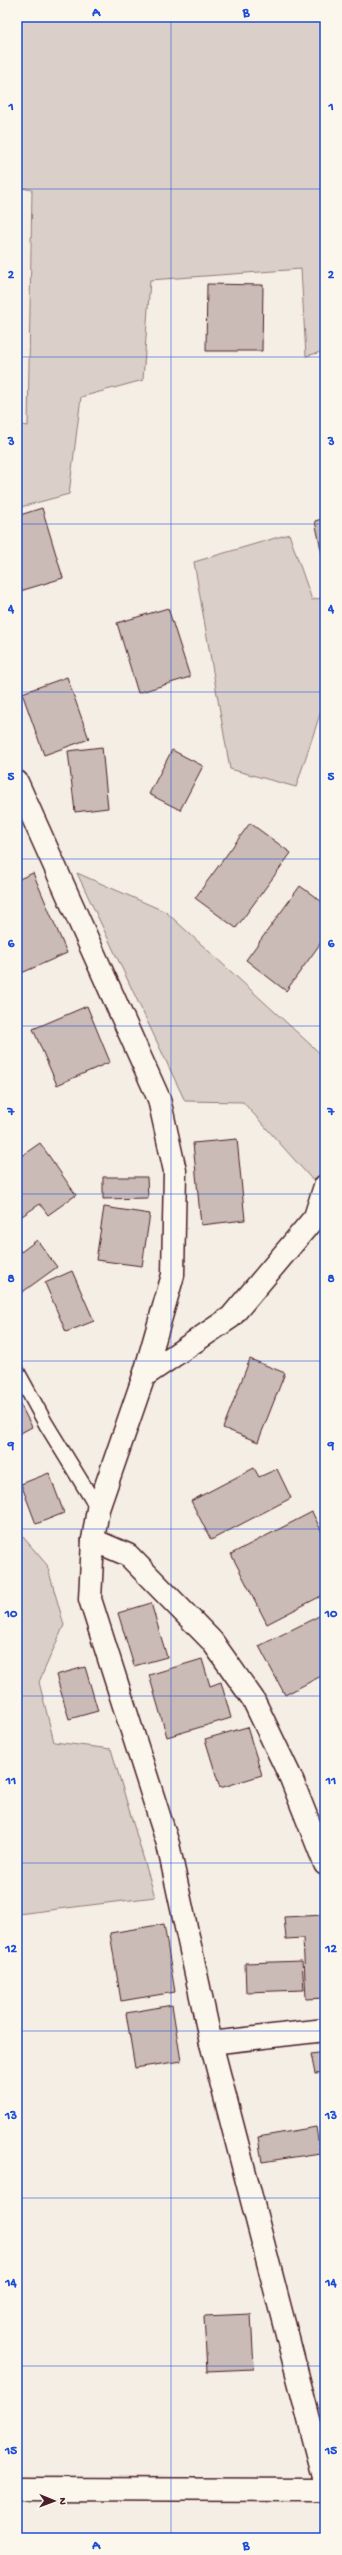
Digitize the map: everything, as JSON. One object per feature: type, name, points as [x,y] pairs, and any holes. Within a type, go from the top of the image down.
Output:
[{"type":"street","points":[[17,782],[159,1099],[175,1171],[173,1275],[144,1376],[98,1509],[93,1540],[90,1599],[168,1844],[211,2043],[319,2436],[325,2482]]},
{"type":"street","points":[[144,1376],[231,1317],[315,1217],[325,1186]]},
{"type":"street","points":[[93,1540],[128,1555],[212,1641],[253,1698],[291,1778],[325,1864]]},
{"type":"street","points":[[211,2043],[325,2030]]},
{"type":"street","points":[[17,2490],[325,2490]]},
{"type":"lane","points":[[17,1371],[46,1424],[98,1509]]},
{"type":"shaded area","points":[[17,17],[325,17],[325,351],[306,356],[301,269],[150,280],[143,380],[81,397],[69,494],[17,508],[17,424],[28,426],[32,190],[17,187]]},
{"type":"shaded area","points":[[289,534],[312,600],[325,597],[325,699],[296,787],[230,769],[194,562]]},
{"type":"shaded area","points":[[77,873],[166,912],[325,1058],[325,1194],[243,1102],[185,1101]]},
{"type":"shaded area","points":[[17,1530],[47,1565],[64,1625],[39,1682],[54,1742],[111,1749],[155,1897],[18,1914],[17,1919]]},
{"type":"building","points":[[207,284],[263,285],[262,351],[206,351]]},
{"type":"building","points":[[42,508],[63,578],[17,592],[17,516]]},
{"type":"building","points":[[325,518],[325,559],[323,559],[315,521]]},
{"type":"building","points":[[168,608],[190,677],[138,693],[117,623]]},
{"type":"building","points":[[67,677],[89,739],[44,755],[22,693]]},
{"type":"building","points":[[102,747],[108,808],[75,812],[68,751]]},
{"type":"building","points":[[172,750],[203,766],[180,810],[149,794]]},
{"type":"building","points":[[250,823],[291,853],[236,928],[195,898]]},
{"type":"building","points":[[33,873],[67,953],[17,975],[17,880]]},
{"type":"building","points":[[300,886],[325,904],[325,937],[286,991],[246,960]]},
{"type":"building","points":[[87,1006],[110,1062],[57,1085],[33,1029]]},
{"type":"building","points":[[237,1139],[245,1220],[201,1225],[193,1143]]},
{"type":"building","points":[[40,1143],[76,1195],[48,1215],[40,1204],[22,1216],[17,1209],[17,1159]]},
{"type":"building","points":[[103,1177],[147,1177],[148,1198],[103,1199]]},
{"type":"building","points":[[104,1207],[150,1214],[142,1266],[96,1260]]},
{"type":"building","points":[[37,1240],[57,1267],[17,1296],[17,1246],[21,1252]]},
{"type":"building","points":[[72,1271],[94,1321],[66,1332],[45,1283]]},
{"type":"building","points":[[250,1359],[285,1373],[258,1442],[223,1428]]},
{"type":"building","points":[[17,1398],[32,1427],[17,1435]]},
{"type":"building","points":[[254,1468],[259,1477],[277,1469],[291,1498],[211,1540],[191,1501]]},
{"type":"building","points":[[49,1473],[64,1513],[36,1524],[21,1484]]},
{"type":"building","points":[[312,1512],[325,1538],[325,1594],[267,1624],[231,1554]]},
{"type":"building","points":[[151,1603],[167,1657],[134,1666],[118,1613]]},
{"type":"building","points":[[325,1613],[325,1674],[285,1695],[259,1646]]},
{"type":"building","points":[[202,1659],[210,1686],[221,1682],[231,1718],[167,1737],[149,1675]]},
{"type":"building","points":[[85,1667],[98,1711],[69,1719],[56,1675]]},
{"type":"building","points":[[247,1727],[262,1775],[220,1788],[205,1739]]},
{"type":"building","points":[[325,1915],[325,1998],[306,1999],[303,1938],[286,1939],[284,1917]]},
{"type":"building","points":[[164,1924],[175,1992],[121,2001],[110,1933]]},
{"type":"building","points":[[302,1961],[304,1990],[246,1992],[245,1963]]},
{"type":"building","points":[[172,2005],[181,2061],[135,2068],[126,2013]]},
{"type":"building","points":[[325,2052],[325,2073],[315,2074],[311,2054]]},
{"type":"building","points":[[316,2127],[320,2153],[262,2162],[258,2137]]},
{"type":"building","points":[[251,2314],[254,2369],[207,2371],[204,2316]]}]
